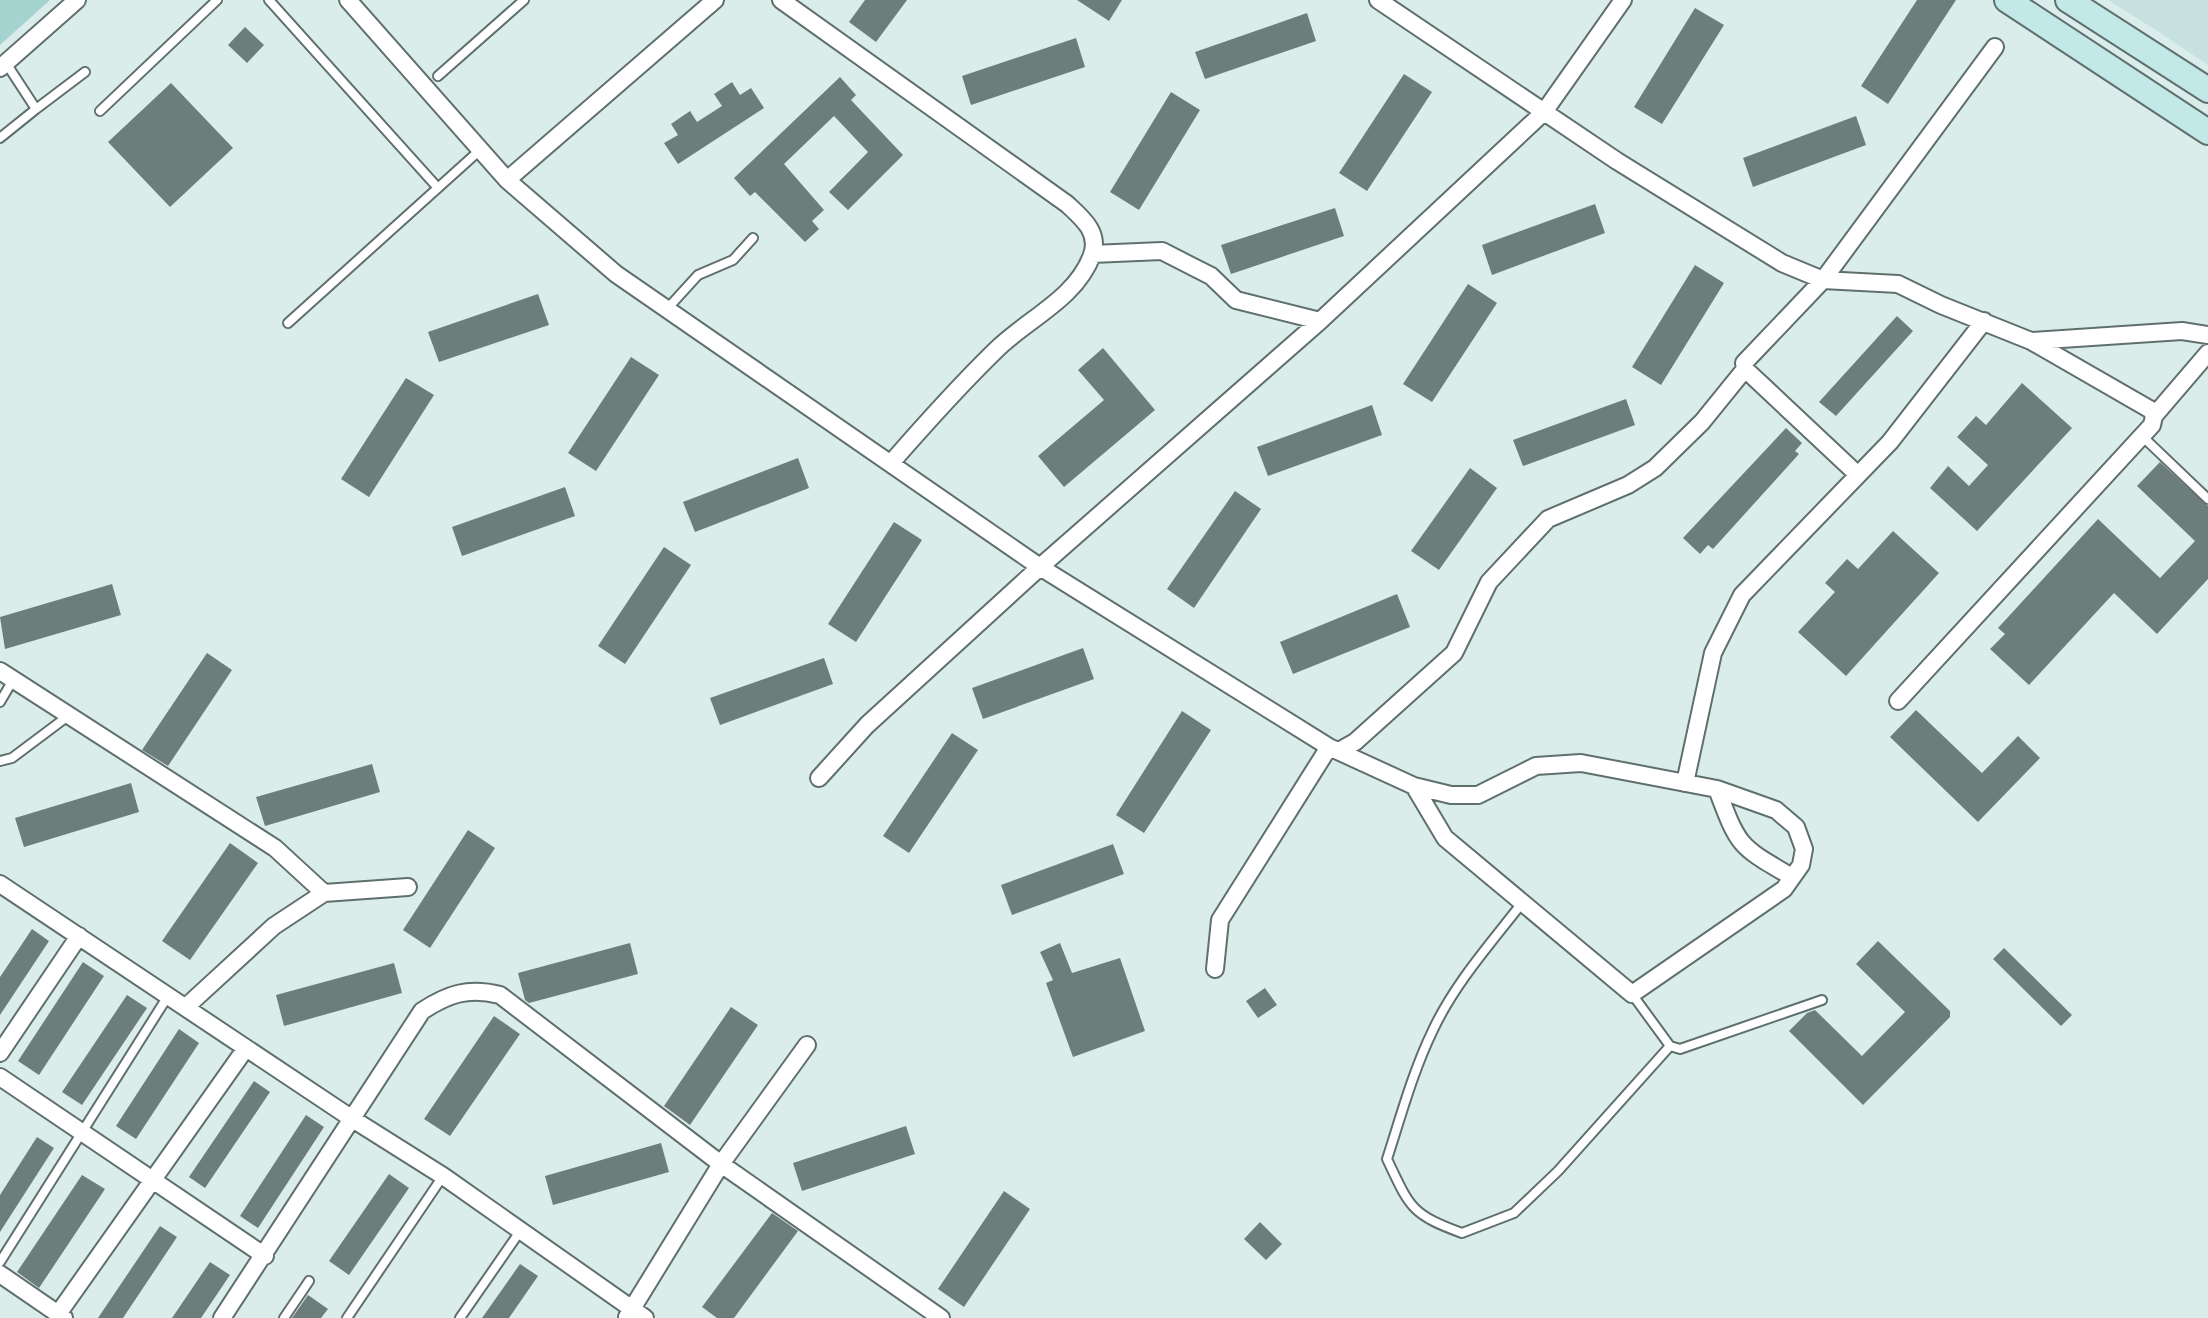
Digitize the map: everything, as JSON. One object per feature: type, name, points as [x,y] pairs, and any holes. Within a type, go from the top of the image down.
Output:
[{"type":"main road","points":[[2007,0],[2208,132]]},
{"type":"main road","points":[[2068,0],[2208,90]]},
{"type":"street","points":[[3,65],[77,0]]},
{"type":"street","points":[[348,0],[507,180],[616,274],[1040,567],[1334,749],[1414,786],[1451,795],[1478,795],[1536,766],[1581,763],[1717,789],[1776,810],[1796,827],[1804,849],[1801,865],[1784,889],[1632,994],[1445,838],[1414,786]]},
{"type":"street","points":[[507,180],[715,0]]},
{"type":"street","points":[[781,0],[1067,204],[1094,237],[1092,254],[1065,295],[999,346],[891,463]]},
{"type":"street","points":[[1378,0],[1544,112],[1782,263],[1823,280],[1898,284],[2031,341],[2151,410],[2154,416]]},
{"type":"street","points":[[819,778],[867,725],[1040,567],[1320,321],[1544,112],[1623,0]]},
{"type":"street","points":[[1215,969],[1220,920],[1334,749],[1355,742],[1454,653],[1489,582],[1548,519],[1628,485],[1655,468],[1702,422],[1745,369],[1748,359],[1823,280],[1995,47]]},
{"type":"street","points":[[1092,254],[1162,251],[1211,276],[1236,300],[1320,321]]},
{"type":"street","points":[[1685,783],[1713,653],[1742,595],[1890,442],[1984,321]]},
{"type":"street","points":[[2031,341],[2182,331],[2208,335]]},
{"type":"street","points":[[1898,701],[2152,425],[2154,416],[2208,353]]},
{"type":"street","points":[[1745,369],[1858,475]]},
{"type":"street","points":[[7,676],[275,848],[324,893]]},
{"type":"street","points":[[1717,789],[1735,838],[1749,851],[1792,877]]},
{"type":"street","points":[[0,884],[443,1176],[634,1315],[721,1164],[807,1045]]},
{"type":"street","points":[[187,1006],[274,926],[324,893],[408,887]]},
{"type":"street","points":[[0,1053],[79,936]]},
{"type":"street","points":[[222,1318],[422,1011],[448,994],[478,990],[500,995],[721,1164],[941,1318]]},
{"type":"street","points":[[0,1274],[61,1316],[246,1048]]},
{"type":"street","points":[[0,1077],[265,1256]]},
{"type":"lane","points":[[100,111],[217,0]]},
{"type":"lane","points":[[269,0],[438,188]]},
{"type":"lane","points":[[438,76],[524,0]]},
{"type":"lane","points":[[3,65],[36,109]]},
{"type":"lane","points":[[0,138],[85,72]]},
{"type":"lane","points":[[288,323],[481,150]]},
{"type":"lane","points":[[667,310],[698,275],[733,260],[753,238]]},
{"type":"lane","points":[[2142,436],[2208,499]]},
{"type":"lane","points":[[0,702],[7,676]]},
{"type":"lane","points":[[0,761],[12,758],[69,715]]},
{"type":"lane","points":[[1522,902],[1462,981],[1433,1029],[1410,1087],[1387,1159],[1412,1209],[1432,1222],[1462,1233],[1514,1213],[1558,1171],[1670,1046]]},
{"type":"lane","points":[[1632,994],[1670,1046],[1691,1048],[1822,1000]]},
{"type":"lane","points":[[0,1262],[169,996]]},
{"type":"lane","points":[[347,1318],[443,1176]]},
{"type":"lane","points":[[460,1318],[521,1230]]},
{"type":"lane","points":[[284,1318],[309,1281]]},
{"type":"shaded area","points":[[0,0],[50,0],[0,45]]},
{"type":"shaded area","points":[[2108,0],[2208,0],[2208,65],[2159,32]]},
{"type":"building","points":[[865,0],[907,0],[876,42],[849,22]]},
{"type":"building","points":[[1077,0],[1122,0],[1109,21]]},
{"type":"building","points":[[1917,0],[1956,0],[1888,104],[1861,86]]},
{"type":"building","points":[[1695,8],[1724,25],[1662,124],[1634,107]]},
{"type":"building","points":[[1307,13],[1316,41],[1205,79],[1195,52]]},
{"type":"building","points":[[245,27],[264,45],[247,63],[228,45]]},
{"type":"building","points":[[1076,38],[1085,67],[971,105],[962,76]]},
{"type":"building","points":[[1404,74],[1432,92],[1367,191],[1339,173]]},
{"type":"building","points":[[840,77],[856,95],[851,100],[903,155],[848,210],[829,192],[868,152],[834,116],[784,164],[824,210],[812,221],[819,229],[805,242],[755,192],[750,196],[734,178]]},
{"type":"building","points":[[732,82],[740,95],[751,88],[764,108],[678,164],[664,143],[678,135],[671,124],[690,111],[697,122],[722,106],[714,94]]},
{"type":"building","points":[[171,83],[233,148],[170,207],[108,142]]},
{"type":"building","points":[[1171,92],[1200,110],[1139,210],[1110,192]]},
{"type":"building","points":[[1856,116],[1866,145],[1753,187],[1743,158]]},
{"type":"building","points":[[1595,204],[1605,233],[1492,275],[1482,245]]},
{"type":"building","points":[[1335,208],[1344,236],[1231,274],[1221,245]]},
{"type":"building","points":[[1695,265],[1724,283],[1661,385],[1632,367]]},
{"type":"building","points":[[1468,284],[1497,303],[1432,402],[1403,384]]},
{"type":"building","points":[[538,294],[549,325],[439,362],[428,332]]},
{"type":"building","points":[[1897,316],[1913,331],[1836,416],[1819,402]]},
{"type":"building","points":[[1103,348],[1155,410],[1064,487],[1038,456],[1104,400],[1078,370]]},
{"type":"building","points":[[631,357],[659,375],[596,471],[568,453]]},
{"type":"building","points":[[406,378],[434,395],[369,497],[341,479]]},
{"type":"building","points":[[2022,383],[2072,428],[1977,531],[1930,488],[1948,466],[1969,486],[1988,465],[1957,437],[1976,416],[1986,425]]},
{"type":"building","points":[[1626,399],[1635,425],[1523,466],[1513,440]]},
{"type":"building","points":[[1372,405],[1382,435],[1268,476],[1257,447]]},
{"type":"building","points":[[1786,428],[1802,443],[1795,451],[1799,454],[1713,549],[1708,545],[1700,554],[1683,538]]},
{"type":"building","points":[[798,458],[809,488],[695,532],[683,502]]},
{"type":"building","points":[[2160,462],[2208,506],[2208,579],[2157,634],[2114,593],[2029,685],[1990,649],[2005,634],[1998,628],[2098,519],[2160,578],[2195,541],[2137,486]]},
{"type":"building","points":[[1470,468],[1497,488],[1439,570],[1411,551]]},
{"type":"building","points":[[565,487],[575,516],[462,556],[452,527]]},
{"type":"building","points":[[1235,491],[1261,509],[1194,608],[1167,589]]},
{"type":"building","points":[[894,522],[922,540],[856,642],[828,624]]},
{"type":"building","points":[[1893,531],[1939,573],[1846,676],[1798,632],[1835,592],[1825,583],[1847,559],[1858,569]]},
{"type":"building","points":[[664,547],[691,565],[625,664],[598,646]]},
{"type":"building","points":[[112,584],[121,615],[5,649],[0,617]]},
{"type":"building","points":[[1397,594],[1410,627],[1293,674],[1280,642]]},
{"type":"building","points":[[1083,648],[1094,679],[983,719],[972,688]]},
{"type":"building","points":[[207,653],[232,670],[168,766],[142,750]]},
{"type":"building","points":[[824,658],[833,684],[720,725],[710,698]]},
{"type":"building","points":[[1916,710],[1982,773],[2018,736],[2040,758],[1978,822],[1890,737]]},
{"type":"building","points":[[1182,711],[1211,730],[1144,833],[1116,815]]},
{"type":"building","points":[[952,733],[978,750],[909,853],[883,836]]},
{"type":"building","points":[[372,764],[380,792],[265,826],[256,797]]},
{"type":"building","points":[[131,783],[139,812],[24,847],[15,818]]},
{"type":"building","points":[[468,830],[495,848],[430,948],[403,930]]},
{"type":"building","points":[[230,843],[258,863],[190,960],[162,941]]},
{"type":"building","points":[[1113,844],[1124,874],[1012,915],[1001,885]]},
{"type":"building","points":[[32,929],[49,941],[0,1015],[0,977]]},
{"type":"building","points":[[1878,941],[1950,1011],[1950,1017],[1863,1105],[1789,1031],[1807,1013],[1815,1010],[1862,1056],[1905,1012],[1856,964]]},
{"type":"building","points":[[630,943],[638,974],[529,1003],[525,1000],[518,973]]},
{"type":"building","points":[[1060,943],[1072,973],[1120,958],[1145,1031],[1073,1057],[1046,983],[1053,980],[1040,952]]},
{"type":"building","points":[[2004,948],[2072,1015],[2061,1026],[1993,959]]},
{"type":"building","points":[[83,962],[104,976],[39,1075],[18,1061]]},
{"type":"building","points":[[394,963],[402,993],[284,1026],[276,995]]},
{"type":"building","points":[[1265,988],[1277,1005],[1258,1018],[1246,1001]]},
{"type":"building","points":[[127,995],[147,1008],[82,1105],[62,1092]]},
{"type":"building","points":[[731,1007],[758,1025],[690,1125],[664,1106]]},
{"type":"building","points":[[494,1016],[520,1034],[450,1136],[424,1119]]},
{"type":"building","points":[[179,1029],[199,1043],[136,1139],[116,1126]]},
{"type":"building","points":[[254,1081],[270,1092],[205,1188],[189,1177]]},
{"type":"building","points":[[306,1115],[324,1127],[258,1228],[240,1216]]},
{"type":"building","points":[[906,1126],[915,1154],[802,1191],[793,1163]]},
{"type":"building","points":[[37,1137],[54,1148],[0,1232],[0,1195]]},
{"type":"building","points":[[661,1143],[669,1172],[553,1205],[545,1176]]},
{"type":"building","points":[[389,1174],[409,1188],[349,1275],[329,1261]]},
{"type":"building","points":[[82,1175],[105,1189],[39,1288],[17,1272]]},
{"type":"building","points":[[1004,1191],[1030,1209],[964,1307],[938,1289]]},
{"type":"building","points":[[772,1213],[798,1231],[734,1318],[717,1318],[702,1307]]},
{"type":"building","points":[[1260,1222],[1282,1244],[1266,1260],[1244,1239]]},
{"type":"building","points":[[160,1226],[177,1237],[123,1318],[98,1318]]},
{"type":"building","points":[[210,1262],[230,1275],[201,1318],[172,1318]]},
{"type":"building","points":[[520,1264],[538,1276],[509,1318],[482,1318]]},
{"type":"building","points":[[308,1295],[328,1309],[321,1318],[292,1318]]}]
